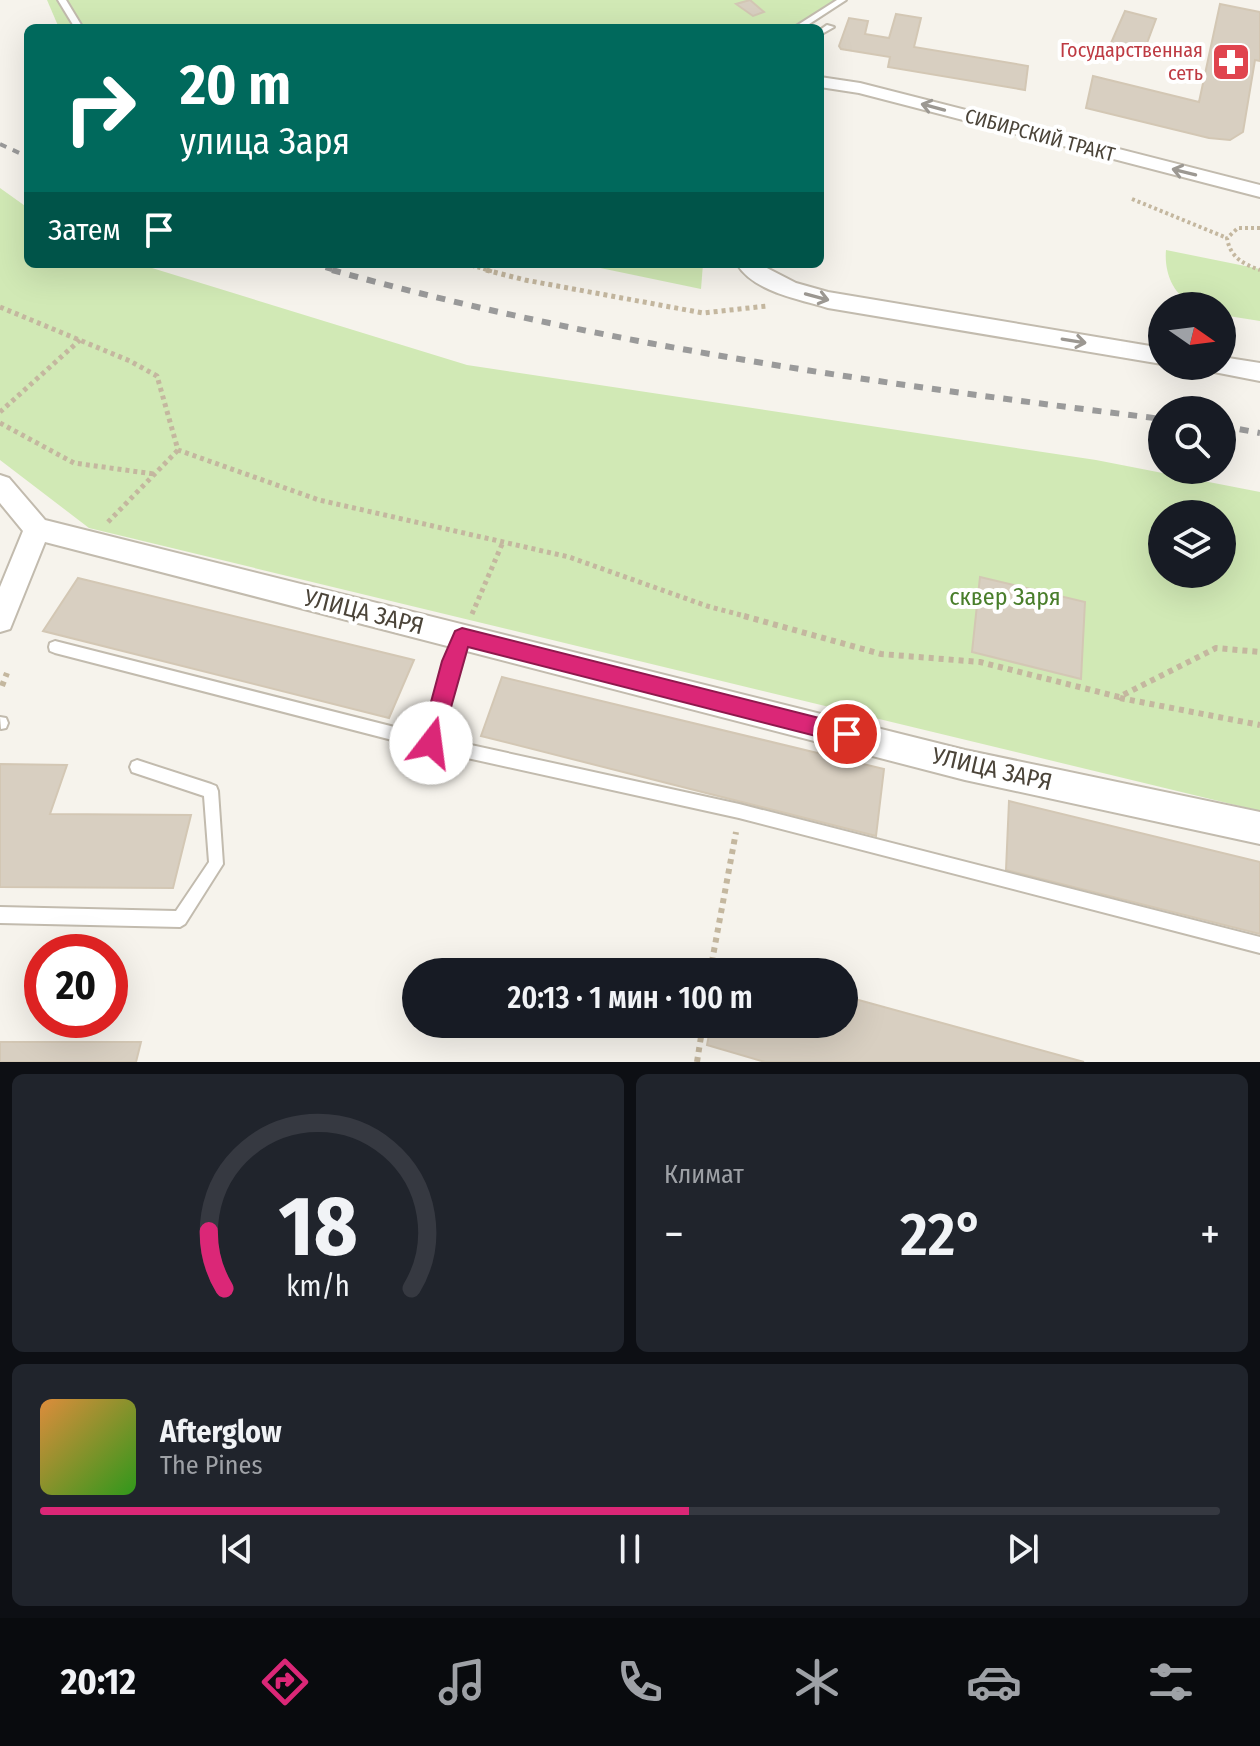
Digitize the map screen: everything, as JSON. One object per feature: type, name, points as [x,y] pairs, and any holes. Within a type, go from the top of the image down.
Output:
[{"type":"street","name":"СИБИРСКИЙ ТРАКТ","points":[[824,83],[865,89],[1260,191]]},
{"type":"street","points":[[750,268],[796,291],[828,300],[1148,354]]},
{"type":"street","points":[[1236,368],[1260,372]]},
{"type":"street","points":[[0,485],[37,529],[0,620]]},
{"type":"street","name":"УЛИЦА ЗАРЯ","points":[[37,529],[965,765],[1260,828]]},
{"type":"lane","points":[[62,0],[77,24]]},
{"type":"lane","points":[[803,24],[842,0]]},
{"type":"lane","points":[[824,31],[830,27]]},
{"type":"lane","points":[[431,743],[452,661],[462,637]]},
{"type":"lane","points":[[55,647],[431,743],[739,811],[1260,945]]},
{"type":"lane","points":[[0,915],[180,919],[216,864],[211,791],[137,767]]},
{"type":"path","points":[[1132,199],[1227,238]]},
{"type":"path","points":[[1227,238],[1238,228],[1260,228]]},
{"type":"path","points":[[1227,238],[1231,252],[1238,259],[1260,270]]},
{"type":"path","points":[[481,268],[525,280],[703,313],[775,305],[796,291]]},
{"type":"path","points":[[0,307],[157,376],[178,450]]},
{"type":"path","points":[[0,412],[80,340]]},
{"type":"path","points":[[0,423],[74,463],[154,474]]},
{"type":"path","points":[[89,542],[178,450]]},
{"type":"path","points":[[178,450],[319,500],[569,557],[707,606],[881,654],[980,662],[1119,697],[1260,725]]},
{"type":"path","points":[[462,637],[503,542]]},
{"type":"path","points":[[1119,697],[1216,648],[1260,652]]},
{"type":"path","points":[[2,686],[7,673]]},
{"type":"path","points":[[713,958],[739,811]]},
{"type":"path","points":[[697,1062],[701,1038]]},
{"type":"green space","points":[[47,0],[840,0],[798,24],[57,24]]},
{"type":"green space","name":"сквер Заря","points":[[0,188],[24,205],[24,268],[152,268],[467,365],[1096,460],[1148,470],[1148,484],[1219,484],[1260,492],[1260,811],[89,528],[0,460]]},
{"type":"green space","points":[[1166,250],[1260,269],[1260,321],[1236,317],[1236,292],[1178,292],[1167,267]]},
{"type":"green space","points":[[600,268],[703,268],[701,289]]},
{"type":"building","points":[[750,0],[764,12],[753,16],[736,4]]},
{"type":"building","points":[[1220,4],[1260,12],[1260,61],[1255,60],[1243,132],[1230,140],[1209,138],[1086,108],[1093,76],[1199,102]]},
{"type":"building","points":[[1125,11],[1156,19],[1144,51],[1111,43]]},
{"type":"building","points":[[896,14],[921,18],[914,47],[1028,66],[1025,90],[888,67],[890,57],[841,49],[839,46],[849,18],[868,21],[865,34],[889,38]]},
{"type":"building","points":[[980,577],[1085,602],[1081,679],[972,652]]},
{"type":"building","points":[[78,578],[414,660],[389,718],[43,631]]},
{"type":"building","points":[[502,677],[884,769],[876,836],[481,736]]},
{"type":"building","points":[[0,764],[67,765],[50,814],[191,815],[173,888],[0,887]]},
{"type":"building","points":[[1009,801],[1260,862],[1260,934],[1006,870]]},
{"type":"building","points":[[858,1000],[1084,1062],[765,1062],[707,1045],[708,1038],[858,1038]]},
{"type":"building","points":[[0,1042],[141,1042],[136,1062],[0,1062]]},
{"type":"railway","points":[[0,144],[24,155]]},
{"type":"railway","points":[[325,268],[334,271]]},
{"type":"railway","points":[[334,271],[537,320],[744,360],[952,392],[1148,417]]},
{"type":"railway","points":[[334,271],[339,272]]},
{"type":"railway","points":[[1236,429],[1260,433]]},
{"type":"place","name":"Государственная сеть","points":[[1231,62]]},
{"type":"route","points":[[431,743],[452,661],[462,637],[847,734]]}]
